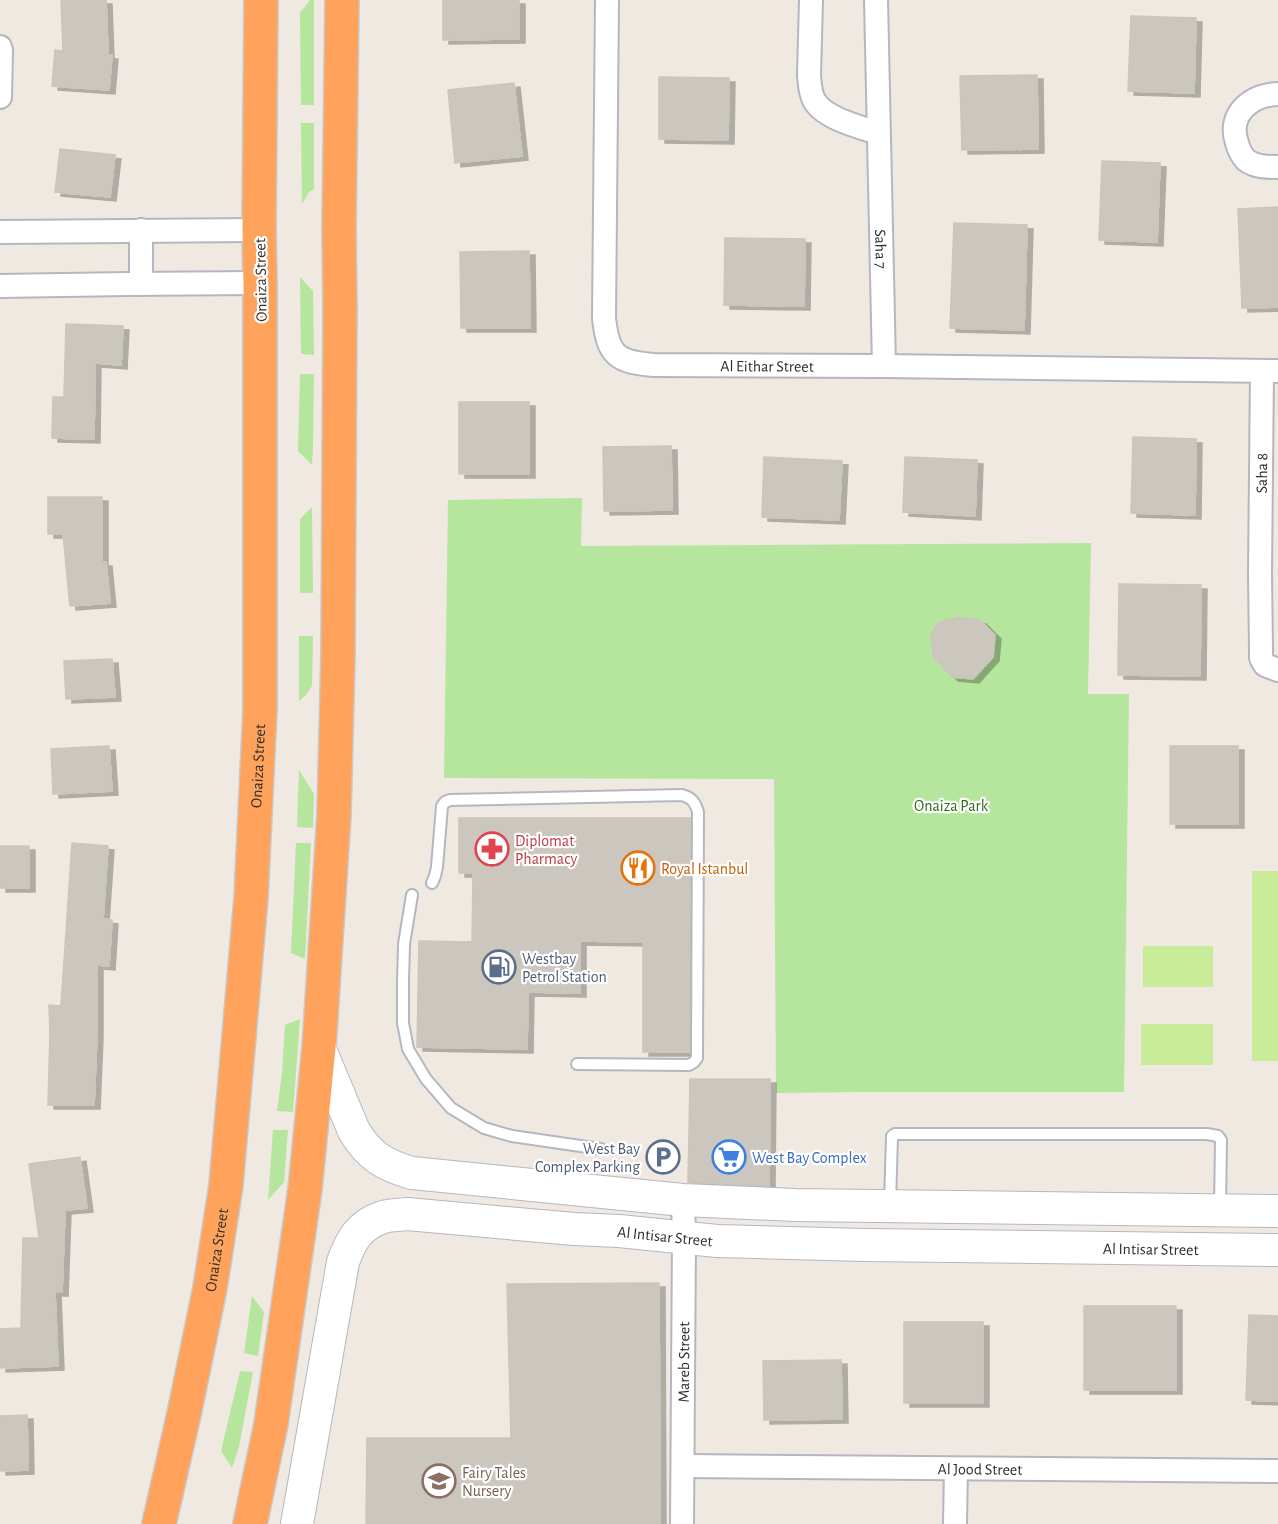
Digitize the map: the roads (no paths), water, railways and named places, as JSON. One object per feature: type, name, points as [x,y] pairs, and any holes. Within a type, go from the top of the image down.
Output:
[{"type":"highway","name":"Onaiza Street","points":[[159,1524],[210,1288],[225,1197],[251,898],[260,709],[261,0]]},
{"type":"highway","points":[[250,1524],[271,1424],[303,1201],[319,1047],[334,816],[338,654],[342,0]]},
{"type":"street","name":"Al Eithar Street","points":[[607,0],[604,318],[609,346],[632,363],[1270,370]]},
{"type":"street","points":[[811,0],[809,76],[814,102],[823,111],[878,133]]},
{"type":"street","name":"Saha 7","points":[[876,0],[884,366]]},
{"type":"street","points":[[0,46],[0,97]]},
{"type":"street","points":[[1278,94],[1263,96],[1249,102],[1237,116],[1234,131],[1237,145],[1246,160],[1263,167],[1278,167]]},
{"type":"street","points":[[141,230],[141,284]]},
{"type":"street","points":[[0,232],[259,230]]},
{"type":"street","points":[[0,286],[260,283]]},
{"type":"street","name":"Saha 8","points":[[1270,370],[1269,575],[1261,658],[1265,665],[1278,670]]},
{"type":"street","points":[[319,1047],[354,1131],[362,1144],[374,1156],[395,1168],[412,1173],[682,1200],[795,1205],[1278,1211]]},
{"type":"street","name":"Mareb Street","points":[[682,1200],[684,1238],[682,1524]]},
{"type":"street","points":[[1201,1250],[1220,1210]]},
{"type":"street","name":"Al Intisar Street","points":[[297,1524],[343,1262],[350,1242],[365,1226],[383,1217],[407,1214],[717,1240],[864,1245],[1278,1250]]},
{"type":"street","name":"Al Jood Street","points":[[682,1466],[1278,1471]]},
{"type":"street","points":[[955,1524],[956,1469]]},
{"type":"lane","points":[[432,883],[437,867],[442,806],[450,800],[682,795],[690,797],[696,804],[698,812],[697,1058],[689,1065],[577,1064]]},
{"type":"lane","points":[[412,895],[404,944],[403,1023],[408,1049],[426,1079],[451,1108],[484,1128],[512,1136],[601,1149]]},
{"type":"lane","points":[[890,1206],[892,1136],[895,1134],[1207,1134],[1218,1136],[1221,1140],[1220,1210]]},
{"type":"place","name":"Diplomat Pharmacy","points":[[492,849]]},
{"type":"place","name":"Royal Istanbul","points":[[638,868]]},
{"type":"place","name":"Westbay Petrol Station","points":[[499,967]]},
{"type":"place","name":"West Bay Complex Parking","points":[[663,1157]]},
{"type":"place","name":"West Bay Complex","points":[[729,1157]]},
{"type":"place","name":"Fairy Tales Nursery","points":[[439,1481]]},
{"type":"park label","name":"Onaiza Park","points":[[951,805]]}]
